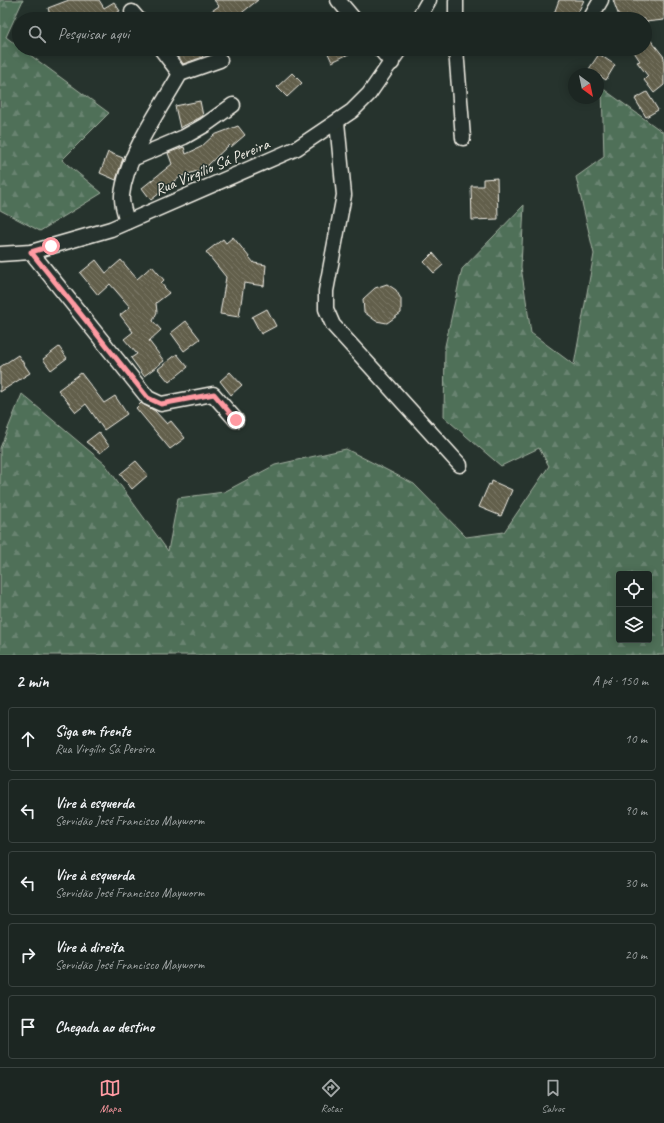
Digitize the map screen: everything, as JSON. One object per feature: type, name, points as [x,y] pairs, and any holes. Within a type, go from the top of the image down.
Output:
[{"type":"street","points":[[338,0],[348,12]]},
{"type":"street","points":[[422,12],[429,0]]},
{"type":"street","points":[[456,0],[456,12]]},
{"type":"street","points":[[594,12],[601,0]]},
{"type":"street","points":[[166,56],[180,74]]},
{"type":"street","points":[[386,56],[392,63]]},
{"type":"street","name":"Rua Virgílio Sá Pereira","points":[[0,254],[31,252],[96,234],[290,151],[338,122],[352,111],[369,94],[396,56]]},
{"type":"street","points":[[457,56],[463,138]]},
{"type":"street","points":[[127,222],[122,206],[122,195],[132,159],[180,74],[220,60]]},
{"type":"street","points":[[132,159],[184,137],[205,125],[233,105]]},
{"type":"street","points":[[338,122],[344,195],[326,291],[326,308],[333,324],[460,465]]},
{"type":"street","points":[[31,252],[148,398],[161,404],[214,394],[236,420]]},
{"type":"green space","points":[[0,0],[23,0],[17,12],[12,12],[12,24],[6,37],[12,42],[12,56],[32,56],[109,113],[62,160],[102,193],[40,231],[0,210]]},
{"type":"green space","points":[[604,89],[664,133],[664,655],[0,655],[0,448],[22,394],[105,464],[168,551],[178,498],[224,492],[275,465],[346,449],[414,484],[466,537],[504,532],[549,466],[539,448],[501,466],[444,417],[445,346],[462,269],[524,205],[521,267],[531,333],[574,365],[594,254],[576,177],[604,157],[602,104],[604,104]]},
{"type":"building","points":[[69,0],[99,0],[104,8],[114,2],[120,11],[49,12],[48,8]]},
{"type":"building","points":[[214,0],[258,0],[243,12],[210,12],[219,6]]},
{"type":"building","points":[[559,0],[584,0],[578,12],[555,12]]},
{"type":"building","points":[[613,0],[664,0],[664,20],[652,21],[652,12],[617,12]]},
{"type":"building","points":[[652,42],[664,57],[664,85],[654,93],[644,80],[648,76],[637,62],[640,61],[637,56],[652,56]]},
{"type":"building","points":[[178,56],[203,56],[203,57],[183,64]]},
{"type":"building","points":[[329,56],[344,56],[332,62]]},
{"type":"building","points":[[598,56],[602,56],[615,65],[606,80],[604,79],[604,68],[590,68]]},
{"type":"building","points":[[292,73],[302,83],[287,97],[277,87]]},
{"type":"building","points":[[647,92],[658,110],[646,117],[635,99]]},
{"type":"building","points":[[200,101],[203,116],[180,128],[175,106]]},
{"type":"building","points":[[238,126],[245,135],[231,147],[229,145],[208,165],[210,167],[198,173],[197,171],[180,177],[151,200],[142,188],[172,164],[168,153],[184,147],[186,154],[201,147],[214,135]]},
{"type":"building","points":[[108,152],[123,158],[116,180],[100,173]]},
{"type":"building","points":[[497,178],[498,219],[472,220],[471,186],[483,186],[483,179]]},
{"type":"building","points":[[233,237],[254,263],[266,265],[264,286],[244,283],[239,317],[220,314],[226,277],[206,252],[223,239],[226,243]]},
{"type":"building","points":[[433,253],[443,265],[434,273],[424,262]]},
{"type":"building","points":[[96,260],[106,273],[121,260],[137,279],[152,266],[164,280],[161,283],[169,293],[156,303],[157,312],[153,321],[161,330],[149,341],[164,361],[144,376],[131,358],[137,354],[124,339],[133,332],[120,315],[130,307],[110,284],[98,295],[80,273]]},
{"type":"building","points":[[387,284],[396,290],[401,299],[401,313],[387,323],[376,321],[364,312],[363,299],[375,288]]},
{"type":"building","points":[[267,309],[276,326],[261,334],[252,317]]},
{"type":"building","points":[[186,321],[200,339],[184,351],[171,333]]},
{"type":"building","points":[[59,347],[67,358],[51,370],[43,359]]},
{"type":"building","points":[[177,354],[188,367],[169,382],[158,369]]},
{"type":"building","points":[[18,355],[30,373],[0,392],[0,367]]},
{"type":"building","points":[[230,372],[242,385],[231,395],[220,381]]},
{"type":"building","points":[[81,373],[104,403],[115,396],[127,414],[104,430],[86,404],[76,412],[58,390]]},
{"type":"building","points":[[141,403],[155,411],[167,424],[171,421],[185,438],[170,449],[136,408]]},
{"type":"building","points":[[99,432],[109,446],[100,453],[86,442]]},
{"type":"building","points":[[136,461],[148,475],[132,489],[120,474]]},
{"type":"building","points":[[492,481],[512,490],[501,516],[479,507],[489,484],[491,485]]},
{"type":"route","points":[[51,246],[31,252],[148,398],[161,404],[214,394],[236,420]]}]
